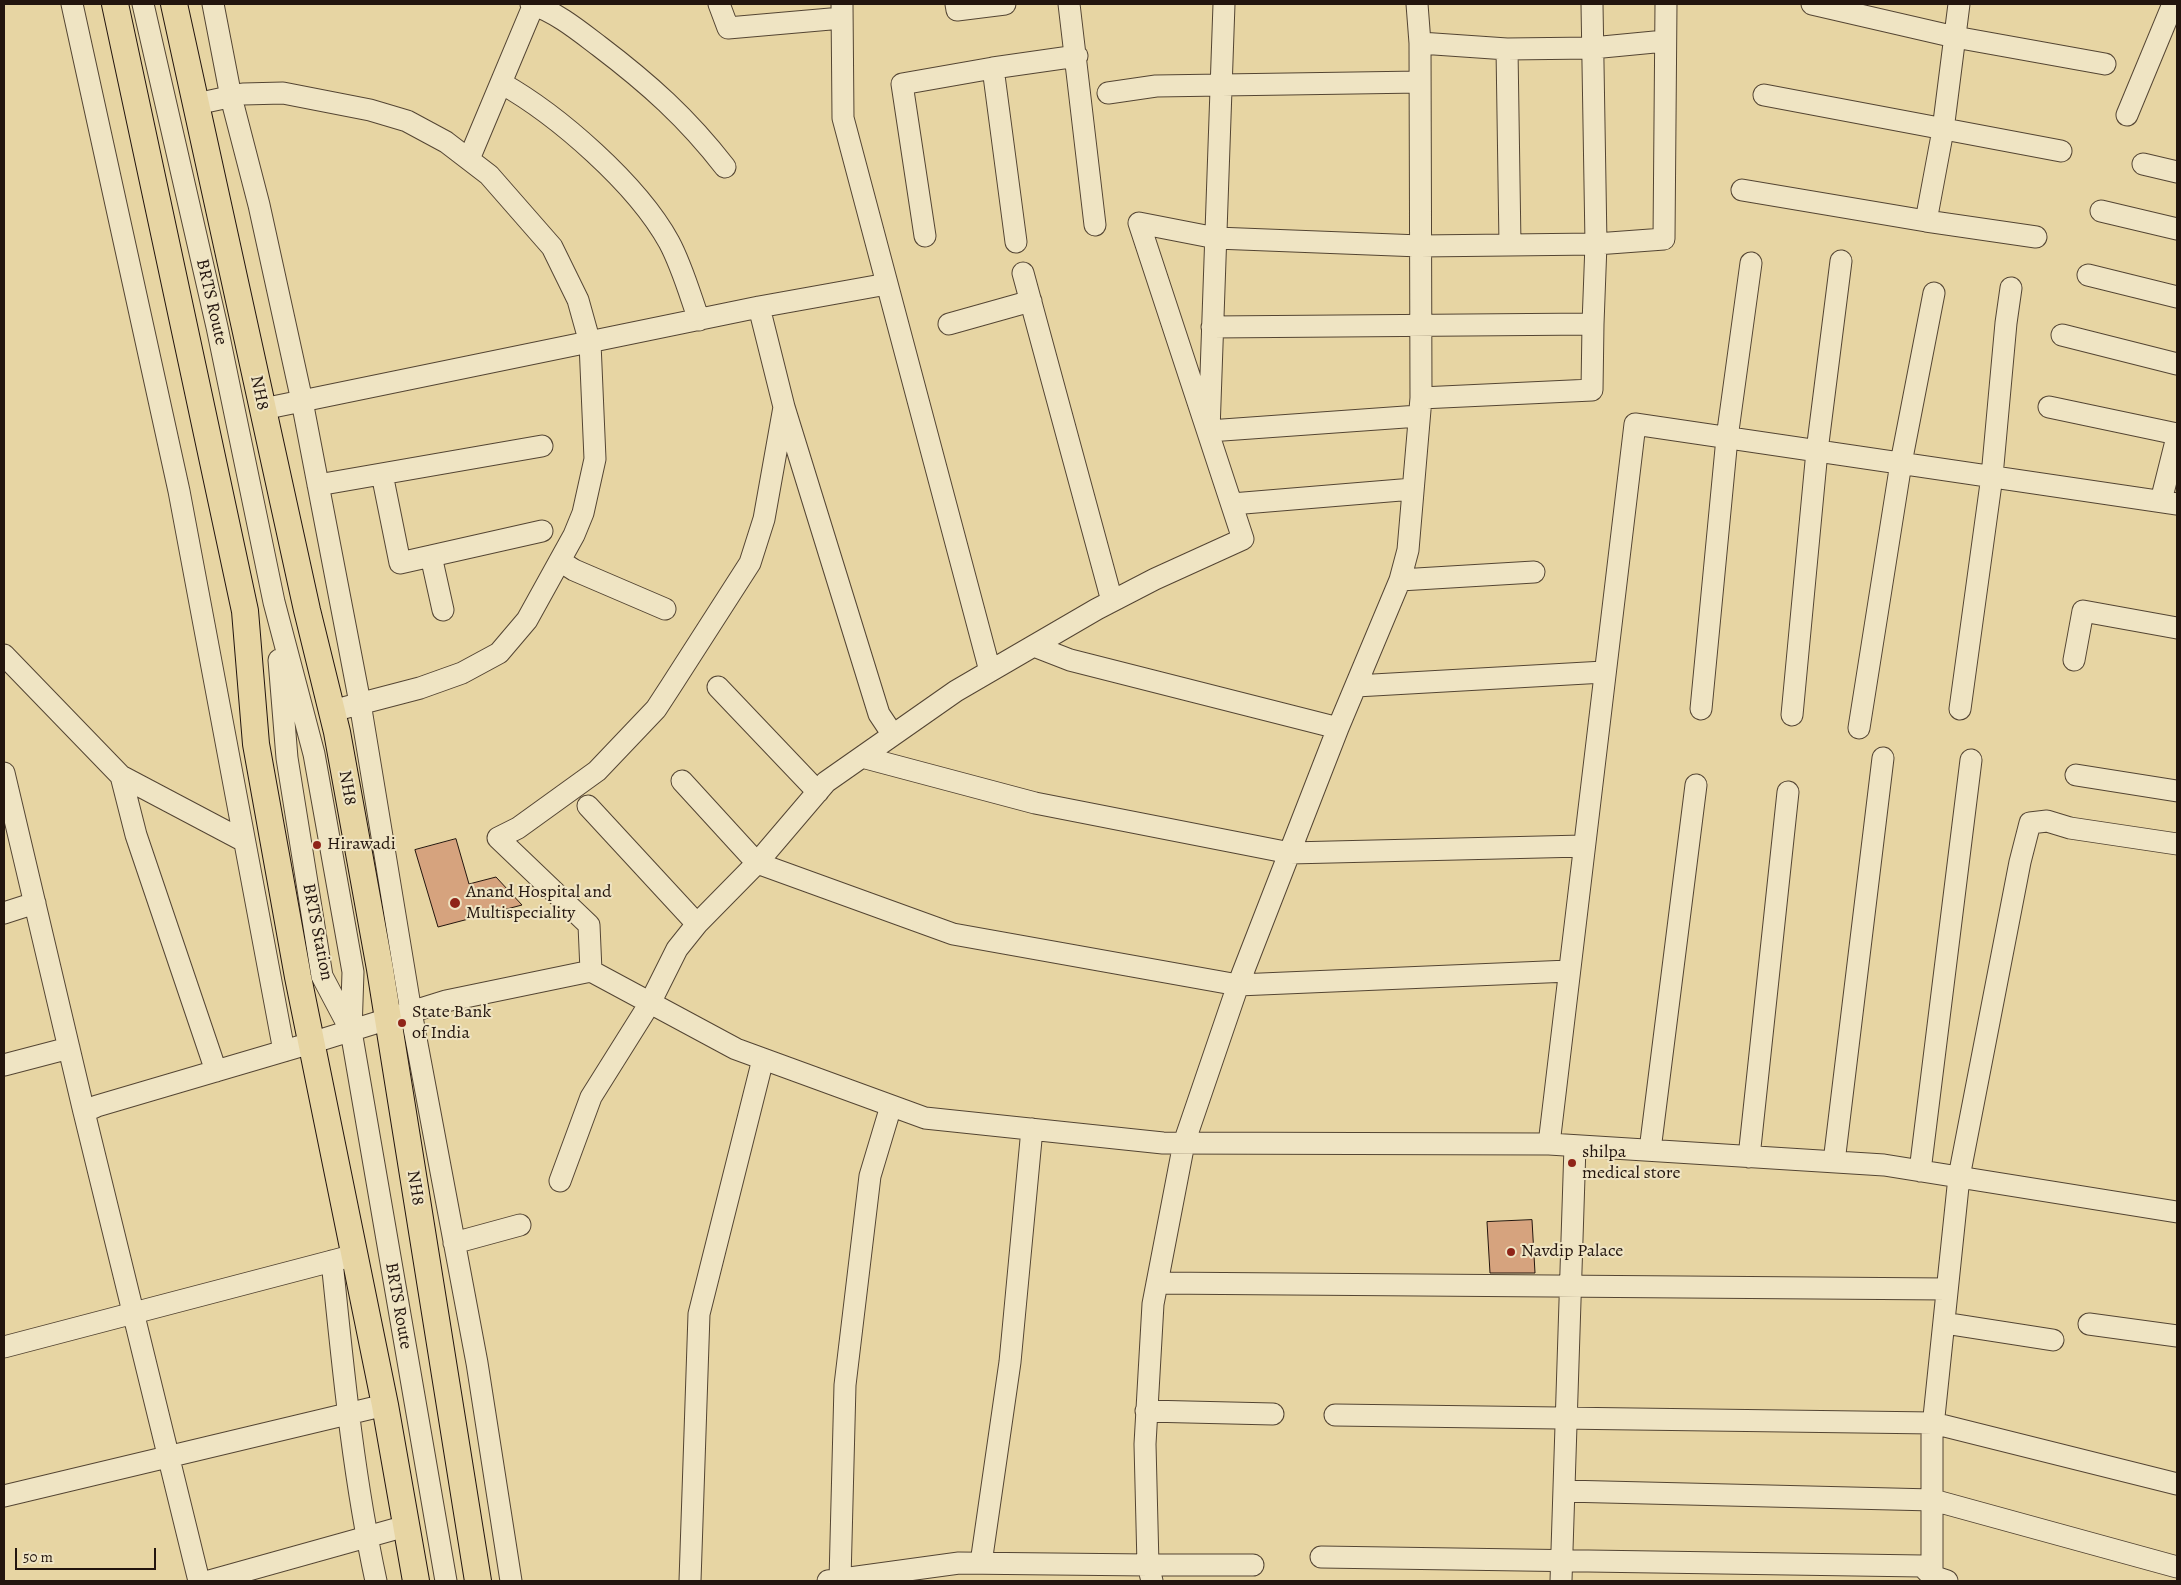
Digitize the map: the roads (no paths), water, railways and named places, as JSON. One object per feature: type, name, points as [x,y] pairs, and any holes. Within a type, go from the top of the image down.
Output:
[{"type":"main road","points":[[115,4],[245,611],[256,744],[311,1044],[343,1258],[385,1405],[416,1581]]},
{"type":"main road","name":"NH8","points":[[174,4],[400,1016],[478,1581]]},
{"type":"street","points":[[72,4],[180,490],[284,1052]]},
{"type":"street","name":"BRTS Route","points":[[143,4],[217,327],[274,602]]},
{"type":"street","points":[[213,4],[231,97],[259,205],[302,401],[360,703],[400,1016],[454,1243],[478,1373],[511,1581]]},
{"type":"street","points":[[469,159],[533,4],[570,24],[672,105],[703,138],[726,167]]},
{"type":"street","points":[[719,4],[728,28],[842,11],[843,118],[990,671]]},
{"type":"street","points":[[956,4],[957,10],[1005,4]]},
{"type":"street","points":[[1069,4],[1077,56],[1095,225]]},
{"type":"street","points":[[1209,431],[1224,4]]},
{"type":"street","points":[[1150,1573],[1145,1444],[1153,1304],[1184,1143],[1238,985],[1338,728],[1400,580],[1408,550],[1420,407],[1420,43],[1417,4]]},
{"type":"street","points":[[1209,431],[1592,390],[1596,244],[1592,4]]},
{"type":"street","points":[[560,1181],[591,1097],[650,1003],[677,949],[697,924],[757,863],[826,782],[956,691],[990,671],[1112,600],[1242,539],[1209,431],[1139,223],[1216,238],[1420,246],[1596,244],[1664,239],[1666,4]]},
{"type":"street","points":[[1812,4],[1955,37],[2105,64]]},
{"type":"street","points":[[1926,221],[1943,130],[1959,4]]},
{"type":"street","points":[[2127,115],[2173,4]]},
{"type":"street","points":[[1420,43],[1507,49],[1592,48],[1665,41]]},
{"type":"street","points":[[1507,49],[1510,245]]},
{"type":"street","points":[[925,236],[902,84],[1077,56]]},
{"type":"street","points":[[993,68],[1016,242]]},
{"type":"street","points":[[501,82],[563,125],[636,193],[669,242],[699,320]]},
{"type":"street","points":[[1108,93],[1156,86],[1420,82]]},
{"type":"street","points":[[196,104],[243,94],[283,93],[370,110],[407,122],[446,142],[490,175],[552,247],[578,300],[590,343],[595,459],[582,513],[560,561],[527,620],[499,653],[462,673],[420,688],[332,711]]},
{"type":"street","points":[[1764,95],[2062,151]]},
{"type":"street","points":[[2143,164],[2177,172]]},
{"type":"street","points":[[1742,190],[2036,238]]},
{"type":"street","points":[[2101,211],[2177,229]]},
{"type":"street","points":[[1792,715],[1817,451],[1841,261]]},
{"type":"street","points":[[1702,709],[1727,438],[1751,263]]},
{"type":"street","points":[[1023,273],[1112,600]]},
{"type":"street","points":[[2088,275],[2177,297]]},
{"type":"street","points":[[263,409],[699,320],[887,284]]},
{"type":"street","points":[[1960,709],[1992,476],[2011,288]]},
{"type":"street","points":[[1859,728],[1901,463],[1934,293]]},
{"type":"street","points":[[949,324],[1030,301]]},
{"type":"street","points":[[759,308],[784,407],[879,714],[893,736]]},
{"type":"street","points":[[1212,327],[1593,324]]},
{"type":"street","points":[[2062,335],[2177,364]]},
{"type":"street","points":[[591,971],[589,925],[498,838],[518,828],[597,770],[656,710],[672,686],[750,563],[764,519],[784,407]]},
{"type":"street","points":[[1549,1144],[1583,846],[1635,424],[2169,503],[2177,436],[2049,407]]},
{"type":"street","points":[[318,485],[542,446]]},
{"type":"street","points":[[382,474],[400,563],[542,531]]},
{"type":"street","points":[[1232,504],[1413,489]]},
{"type":"street","points":[[431,556],[443,610]]},
{"type":"street","points":[[560,561],[574,570],[665,609]]},
{"type":"street","points":[[1400,580],[1534,572]]},
{"type":"street","name":"BRTS Station","points":[[274,602],[316,764],[352,972],[351,1031]]},
{"type":"street","name":"BRTS Station","points":[[274,602],[287,758],[322,976],[351,1031]]},
{"type":"street","points":[[2074,660],[2083,611],[2177,628]]},
{"type":"street","points":[[1034,646],[1070,660],[1338,728]]},
{"type":"street","points":[[4,655],[122,776],[244,841]]},
{"type":"street","points":[[1356,686],[1604,672]]},
{"type":"street","points":[[718,687],[818,792]]},
{"type":"street","points":[[862,757],[1035,803],[1290,853],[1583,846]]},
{"type":"street","points":[[1834,1162],[1883,758]]},
{"type":"street","points":[[1920,1171],[1971,760]]},
{"type":"street","points":[[4,773],[84,1112],[199,1581]]},
{"type":"street","points":[[2076,775],[2177,791]]},
{"type":"street","points":[[122,776],[136,836],[216,1071]]},
{"type":"street","points":[[682,781],[757,863],[953,934],[1238,985],[1569,971]]},
{"type":"street","points":[[1650,1150],[1696,785]]},
{"type":"street","points":[[1749,1156],[1788,792]]},
{"type":"street","points":[[588,806],[697,924]]},
{"type":"street","points":[[1937,1580],[1933,1500],[1933,1423],[1959,1177],[2020,862],[2030,822],[2047,821],[2070,828],[2177,844]]},
{"type":"street","points":[[4,913],[35,903]]},
{"type":"street","points":[[84,1112],[98,1106],[311,1044],[446,1001],[591,971],[736,1049],[924,1118],[1163,1143],[1549,1144],[1884,1165],[2177,1212]]},
{"type":"street","name":"BRTS Route","points":[[351,1031],[446,1581]]},
{"type":"street","points":[[4,1065],[69,1048]]},
{"type":"street","points":[[690,1581],[699,1314],[763,1059]]},
{"type":"street","points":[[891,1106],[870,1176],[845,1386],[834,1580],[959,1563],[1150,1573],[1253,1565]]},
{"type":"street","points":[[981,1564],[1010,1362],[1032,1129]]},
{"type":"street","points":[[1562,1571],[1574,1146]]},
{"type":"street","points":[[454,1243],[520,1225]]},
{"type":"street","points":[[4,1347],[343,1258],[347,1415],[376,1581]]},
{"type":"street","points":[[1157,1283],[1947,1289]]},
{"type":"street","points":[[1944,1323],[2053,1340]]},
{"type":"street","points":[[2089,1324],[2177,1336]]},
{"type":"street","points":[[4,1496],[385,1405]]},
{"type":"street","points":[[1146,1411],[1273,1414]]},
{"type":"street","points":[[1335,1415],[1933,1423],[2177,1484]]},
{"type":"street","points":[[1564,1491],[1933,1500],[2177,1567]]},
{"type":"street","points":[[209,1581],[406,1526]]},
{"type":"street","points":[[1321,1557],[1562,1571],[1922,1566],[1937,1580]]},
{"type":"place","name":"Hirawadi","points":[[317,845]]},
{"type":"place","name":"Anand Hospital and Multispeciality","points":[[455,903]]},
{"type":"place","name":"State Bank of India","points":[[402,1023]]},
{"type":"place","name":"shilpa medical store","points":[[1572,1163]]},
{"type":"place","name":"Navdip Palace","points":[[1511,1252]]}]
